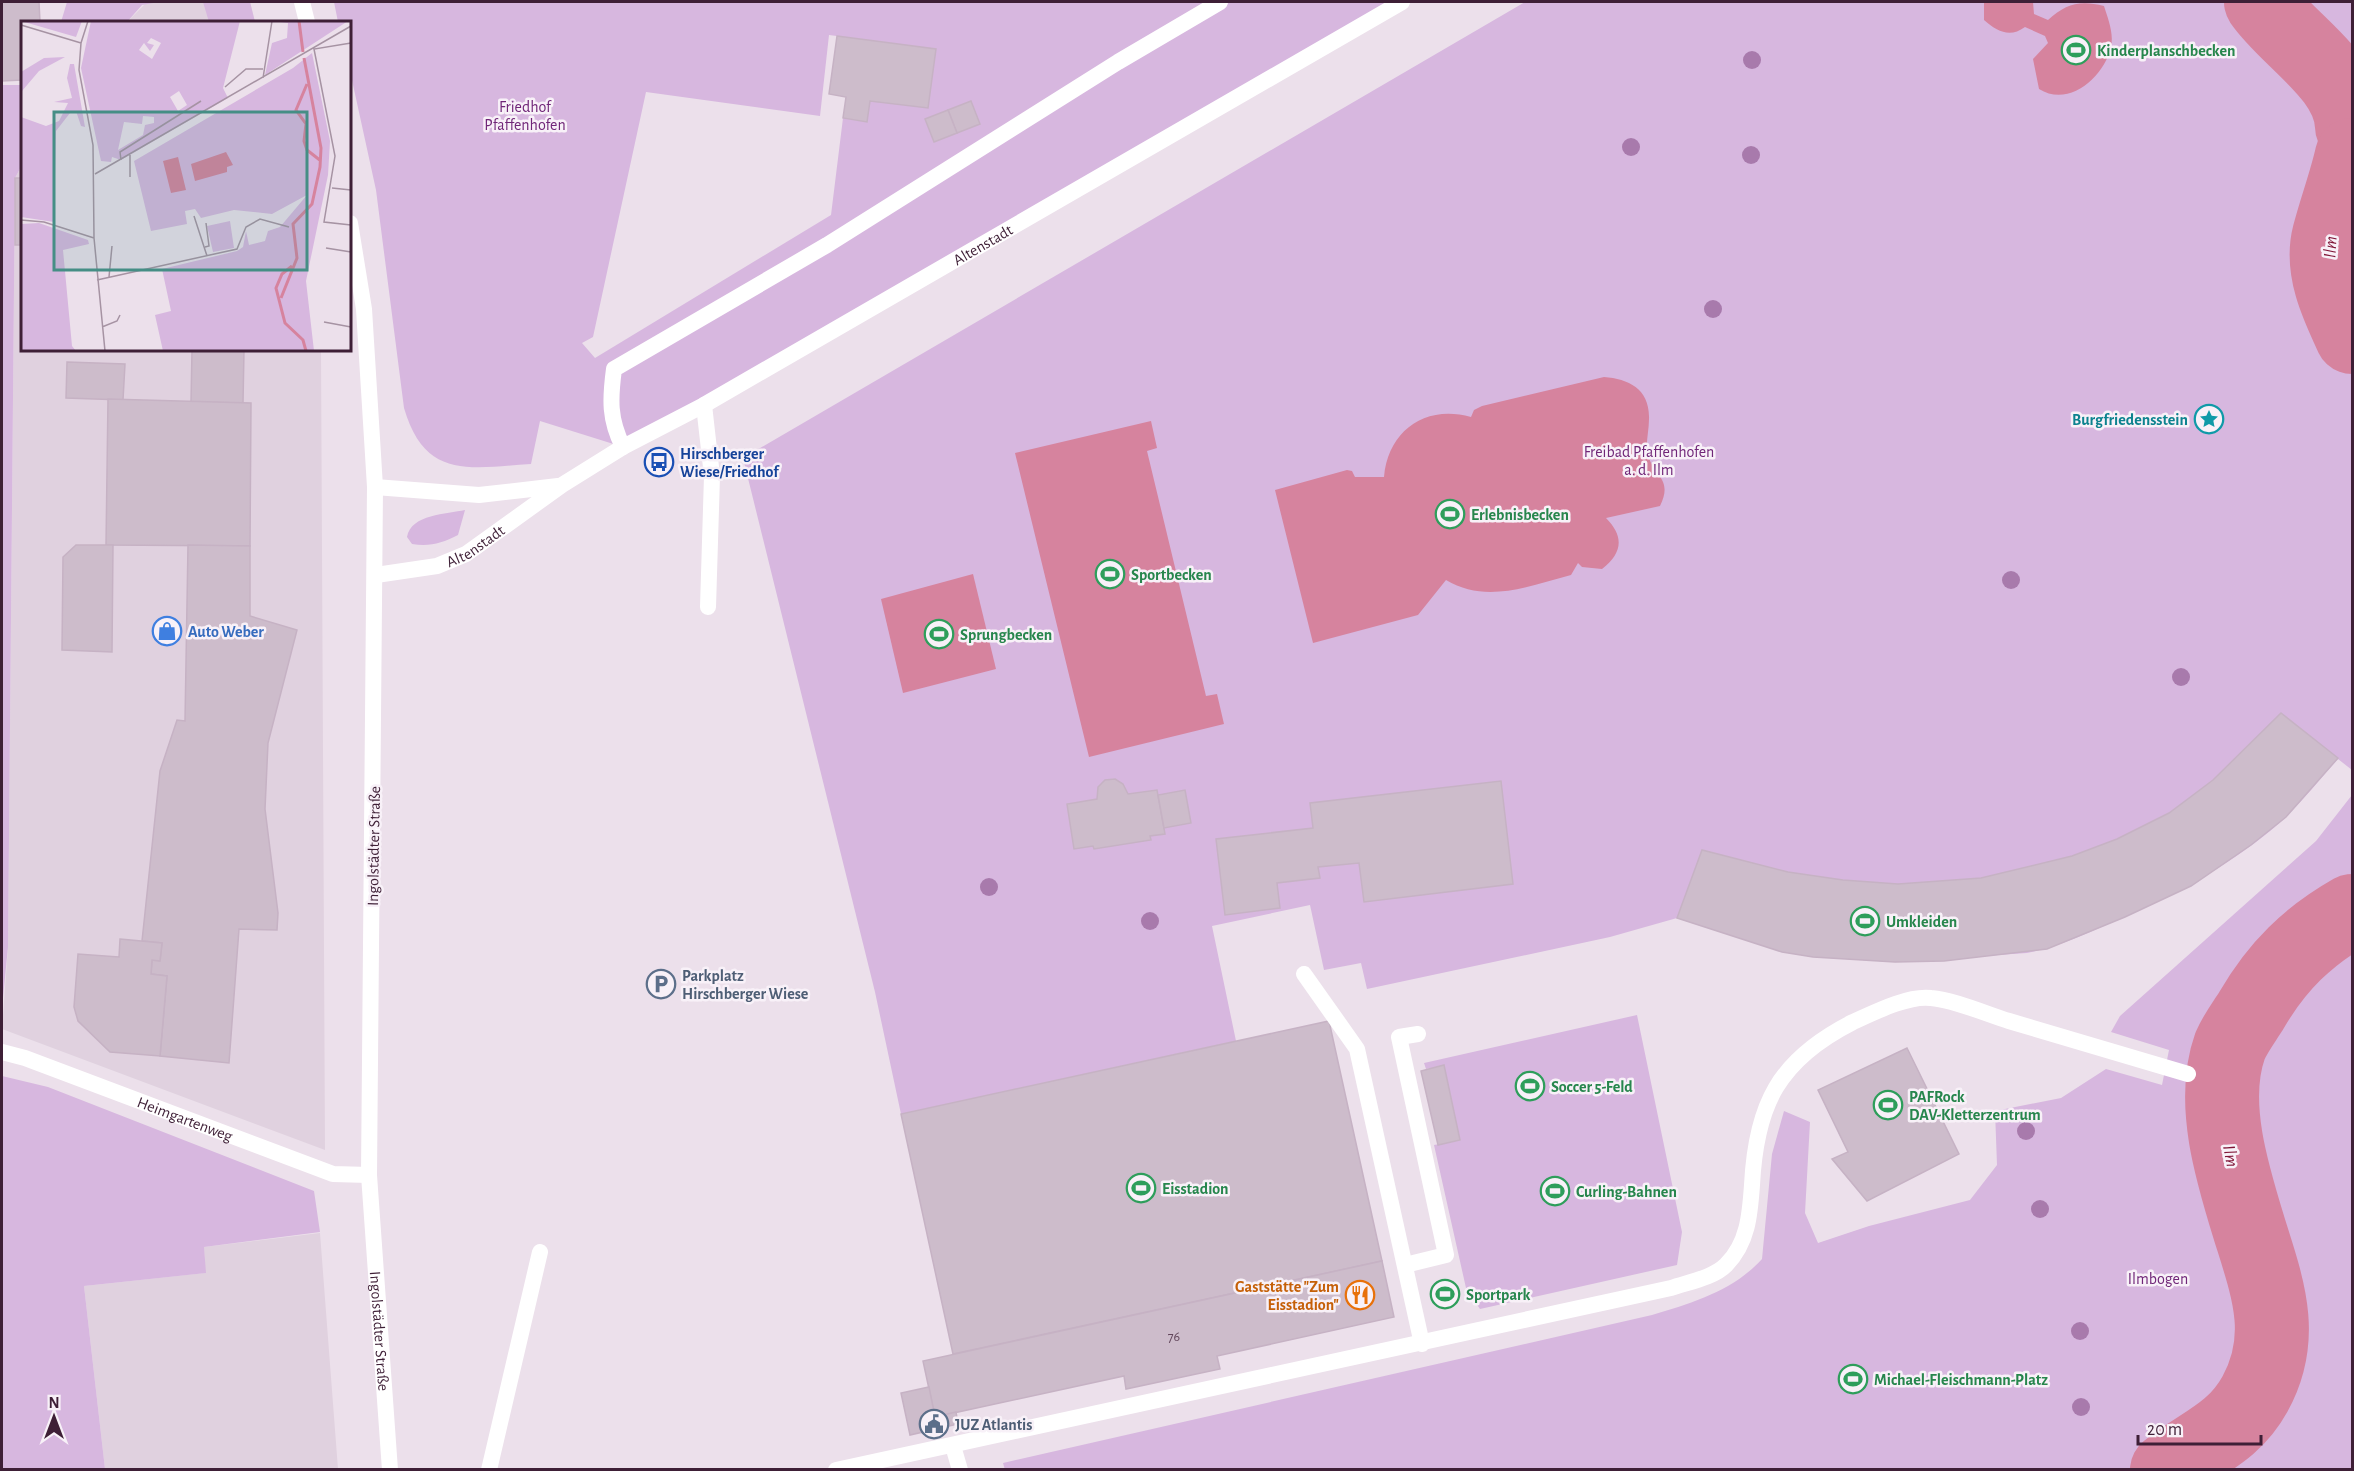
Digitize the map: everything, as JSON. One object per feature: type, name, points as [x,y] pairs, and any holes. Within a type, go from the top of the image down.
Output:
[{"type":"street","points":[[302,2],[307,21]]},
{"type":"street","points":[[623,447],[614,428],[609,404],[614,369],[827,244],[1118,62],[1221,2]]},
{"type":"street","name":"Altenstadt","points":[[376,575],[437,566],[466,554],[562,485],[623,447],[704,405],[1402,2]]},
{"type":"street","name":"Ingolstädter Straße","points":[[351,229],[364,309],[375,487],[369,1175],[390,1470]]},
{"type":"street","points":[[704,405],[712,476],[708,607]]},
{"type":"street","name":"Altenstadt","points":[[375,487],[479,495],[562,485]]},
{"type":"street","points":[[1304,974],[1356,1049],[1422,1344]]},
{"type":"street","points":[[836,1470],[1671,1288],[1724,1268],[1745,1235],[1750,1213],[1756,1132],[1773,1091],[1785,1074],[1817,1045],[1841,1028],[1877,1011],[1931,998],[2188,1074]]},
{"type":"street","points":[[1405,1265],[1446,1255],[1399,1037],[1418,1034]]},
{"type":"street","name":"Heimgartenweg","points":[[2,1052],[333,1174],[369,1175]]},
{"type":"street","points":[[489,1470],[540,1252]]},
{"type":"street","points":[[953,1446],[960,1470]]},
{"type":"shaded area","points":[[147,2],[250,2],[255,21],[128,21]]},
{"type":"shaded area","name":"Kinderplanschbecken","points":[[1984,2],[2033,2],[2034,14],[2048,20],[2061,10],[2073,5],[2087,3],[2104,6],[2112,37],[2107,58],[2093,78],[2073,92],[2062,95],[2050,94],[2039,89],[2033,59],[2048,43],[2045,36],[2025,27],[2009,33],[1994,28],[1984,20]]},
{"type":"shaded area","name":"Auto Weber","points":[[21,167],[21,351],[321,351],[325,1150],[2,1029],[8,947],[15,178]]},
{"type":"shaded area","name":"Erlebnisbecken","points":[[1604,377],[1629,383],[1642,393],[1646,400],[1649,419],[1647,451],[1665,489],[1660,506],[1606,518],[1616,531],[1619,544],[1609,563],[1602,569],[1582,567],[1578,563],[1571,575],[1508,591],[1476,591],[1446,580],[1418,615],[1313,643],[1275,490],[1347,470],[1352,471],[1355,477],[1384,477],[1387,461],[1401,434],[1424,418],[1439,414],[1471,417],[1474,410],[1482,406]]},
{"type":"shaded area","name":"Sportbecken","points":[[1151,421],[1157,448],[1147,451],[1206,696],[1217,694],[1224,724],[1089,757],[1015,453]]},
{"type":"shaded area","name":"Sprungbecken","points":[[973,574],[996,669],[903,693],[881,599]]},
{"type":"shaded area","points":[[320,1233],[338,1469],[105,1469],[84,1286],[205,1273],[204,1247]]},
{"type":"green space","points":[[67,2],[159,2],[142,5],[128,21],[61,21]]},
{"type":"green space","points":[[203,2],[250,2],[255,21],[209,21]]},
{"type":"green space","name":"Friedhof Pfaffenhofen","points":[[334,2],[1402,2],[623,447],[540,421],[531,464],[470,467],[452,464],[437,458],[424,448],[413,431],[404,408],[376,190],[351,76],[351,21],[338,21]],"holes":[[[829,35],[935,49],[928,108],[870,101],[867,122],[843,118],[831,215],[595,358],[582,343],[593,337],[646,92],[820,116]],[[925,119],[980,124],[934,142]]]},
{"type":"green space","name":"Freibad Pfaffenhofen a. d. Ilm","points":[[1525,2],[2352,2],[2352,770],[2338,759],[2293,810],[2270,831],[2254,844],[2199,879],[2086,934],[2027,953],[1895,962],[1813,957],[1782,952],[1677,918],[1610,937],[1367,989],[1361,963],[1324,970],[1310,905],[1212,926],[1236,1041],[901,1114],[875,992],[743,458]]},
{"type":"green space","points":[[2,85],[21,85],[21,167],[15,178],[8,947],[2,1008]]},
{"type":"green space","points":[[465,510],[458,535],[452,538],[425,545],[412,544],[407,537],[410,529],[422,519]]},
{"type":"green space","name":"Ilmbogen","points":[[2352,795],[2352,1469],[1005,1470],[1003,1463],[1652,1315],[1682,1306],[1725,1288],[1751,1270],[1762,1259],[1772,1154],[1784,1111],[1810,1122],[1805,1213],[1818,1243],[1869,1226],[1970,1200],[1997,1165],[1995,1111],[2061,1098],[2106,1069],[2162,1085],[2169,1050],[2111,1032],[2120,1016],[2316,841]]},
{"type":"green space","points":[[1637,1015],[1682,1232],[1677,1265],[1480,1309],[1466,1288],[1434,1145],[1460,1140],[1444,1066],[1426,1069],[1424,1063]]},
{"type":"green space","points":[[2,1076],[48,1087],[314,1191],[320,1232],[204,1247],[206,1273],[84,1286],[105,1469],[2,1469]]},
{"type":"building","points":[[2,2],[39,2],[40,21],[21,21],[21,80],[2,81]]},
{"type":"building","points":[[837,36],[936,49],[928,108],[870,101],[867,122],[843,118],[846,97],[829,94]]},
{"type":"building","points":[[971,101],[980,124],[957,133],[948,110]]},
{"type":"building","points":[[948,110],[957,133],[934,142],[925,119]]},
{"type":"building","points":[[15,178],[21,178],[21,245],[15,245]]},
{"type":"building","points":[[192,351],[244,351],[243,403],[191,402]]},
{"type":"building","points":[[67,362],[125,364],[123,400],[66,398]]},
{"type":"building","points":[[108,399],[251,403],[250,546],[106,545]]},
{"type":"building","points":[[76,545],[113,545],[112,652],[62,650],[63,557]]},
{"type":"building","points":[[188,545],[250,546],[250,616],[297,630],[268,743],[265,809],[278,913],[277,930],[239,929],[229,1063],[160,1056],[167,976],[151,974],[152,960],[160,961],[162,943],[142,941],[160,771],[177,720],[185,721]]},
{"type":"building","points":[[2281,713],[2338,758],[2286,817],[2251,845],[2191,886],[2125,917],[2047,949],[1944,961],[1895,962],[1813,957],[1782,952],[1677,918],[1702,850],[1788,872],[1843,880],[1898,884],[1981,878],[2072,856],[2117,839],[2169,813],[2213,780]]},
{"type":"building","points":[[1115,779],[1123,784],[1128,794],[1157,790],[1165,834],[1150,836],[1151,840],[1094,849],[1093,846],[1074,849],[1067,804],[1097,799],[1098,787],[1105,780]]},
{"type":"building","points":[[1501,781],[1513,884],[1364,902],[1359,863],[1318,867],[1320,878],[1277,883],[1280,908],[1225,915],[1216,839],[1313,828],[1310,803]]},
{"type":"building","points":[[1185,790],[1191,823],[1164,828],[1158,795]]},
{"type":"building","points":[[120,939],[162,943],[160,961],[152,960],[151,974],[167,976],[160,1056],[110,1052],[78,1021],[74,1007],[78,954],[119,957]]},
{"type":"building","name":"Eisstadion","points":[[1329,1021],[1382,1261],[953,1354],[901,1114]]},
{"type":"building","points":[[1907,1048],[1959,1154],[1867,1201],[1832,1159],[1848,1152],[1818,1090]]},
{"type":"building","points":[[1444,1065],[1460,1140],[1438,1145],[1421,1071]]},
{"type":"building","points":[[1382,1261],[1394,1317],[1217,1356],[1220,1369],[1126,1389],[1124,1376],[935,1417],[923,1361]]},
{"type":"building","points":[[929,1387],[935,1417],[956,1412],[958,1424],[910,1435],[901,1393]]},
{"type":"waterway","name":"Ilm","points":[[2261,2],[2330,75],[2349,109],[2352,127]]},
{"type":"waterway","name":"Ilm","points":[[2352,155],[2327,248],[2332,288],[2352,337]]},
{"type":"waterway","name":"Ilm","points":[[2167,1470],[2237,1419],[2255,1394],[2265,1373],[2270,1352],[2272,1331],[2267,1291],[2236,1184],[2226,1137],[2222,1090],[2224,1068],[2230,1046],[2261,995],[2283,966],[2321,931],[2352,911]]},
{"type":"place","name":"Kinderplanschbecken","points":[[2076,50]]},
{"type":"place","name":"Burgfriedensstein","points":[[2209,419]]},
{"type":"place","name":"Hirschberger Wiese/Friedhof","points":[[659,462]]},
{"type":"place","name":"Erlebnisbecken","points":[[1450,514]]},
{"type":"place","name":"Sportbecken","points":[[1110,574]]},
{"type":"place","name":"Auto Weber","points":[[167,631]]},
{"type":"place","name":"Sprungbecken","points":[[939,634]]},
{"type":"place","name":"Umkleiden","points":[[1865,921]]},
{"type":"place","name":"Parkplatz Hirschberger Wiese","points":[[661,984]]},
{"type":"place","name":"Soccer 5-Feld","points":[[1530,1086]]},
{"type":"place","name":"PAFRock DAV-Kletterzentrum","points":[[1888,1105]]},
{"type":"place","name":"Eisstadion","points":[[1141,1188]]},
{"type":"place","name":"Curling-Bahnen","points":[[1555,1191]]},
{"type":"place","name":"Sportpark","points":[[1445,1294]]},
{"type":"place","name":"Gaststätte \"Zum Eisstadion\"","points":[[1360,1295]]},
{"type":"place","name":"Michael-Fleischmann-Platz","points":[[1853,1379]]},
{"type":"place","name":"JUZ Atlantis","points":[[934,1424]]}]
